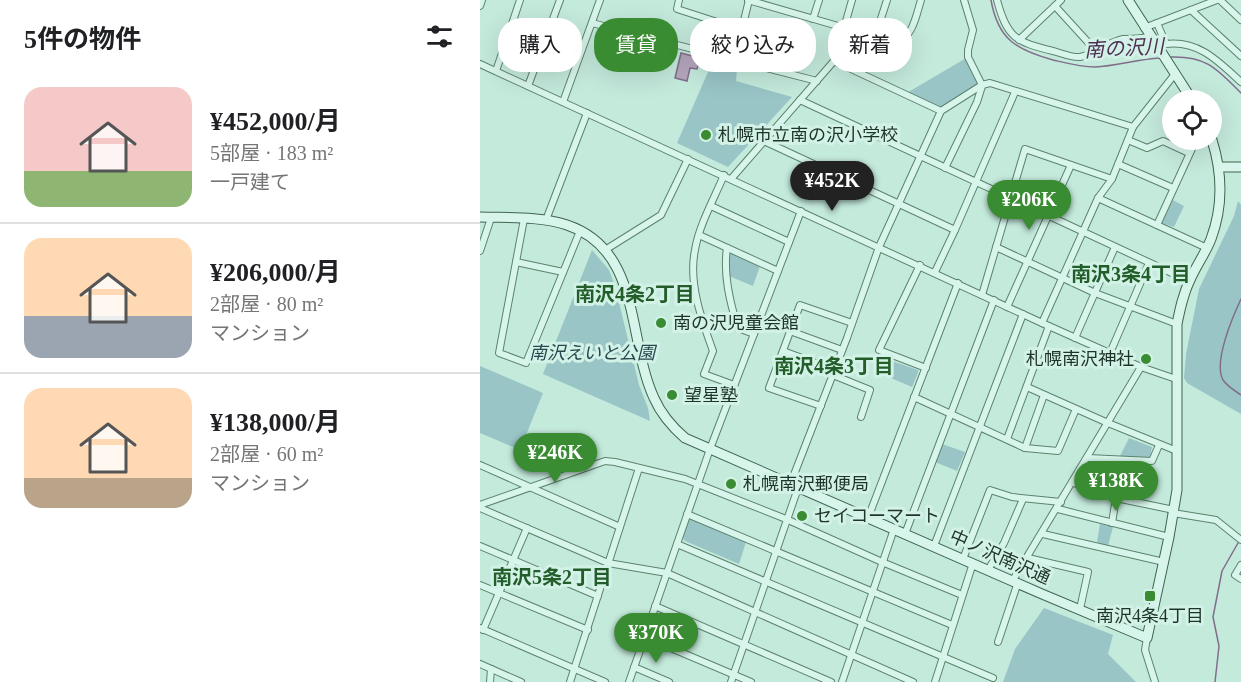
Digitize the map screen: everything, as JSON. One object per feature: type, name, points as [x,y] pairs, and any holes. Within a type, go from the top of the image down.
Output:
[{"type":"street","points":[[480,6],[482,0]]},
{"type":"street","points":[[496,71],[520,0]]},
{"type":"street","points":[[528,86],[560,0]]},
{"type":"street","points":[[563,102],[600,0]]},
{"type":"street","points":[[679,0],[676,9],[704,18]]},
{"type":"street","points":[[745,18],[749,0],[809,18]]},
{"type":"street","points":[[781,10],[784,0]]},
{"type":"street","points":[[813,18],[819,0]]},
{"type":"street","points":[[847,18],[852,0]]},
{"type":"street","points":[[881,18],[887,0]]},
{"type":"street","points":[[912,26],[921,0]]},
{"type":"street","points":[[945,168],[977,102],[982,85],[968,57],[974,30],[964,0]]},
{"type":"street","points":[[997,0],[1004,24],[1009,32],[1019,40],[1036,47],[1078,57],[1122,39],[1152,39]]},
{"type":"street","points":[[1019,40],[1061,0]]},
{"type":"street","points":[[1128,0],[1185,90]]},
{"type":"street","points":[[1144,28],[1219,0],[1241,20]]},
{"type":"street","points":[[1055,6],[1096,51]]},
{"type":"street","points":[[1191,10],[1241,57]]},
{"type":"street","points":[[592,23],[690,49]]},
{"type":"street","points":[[1157,23],[1166,44],[1191,45],[1211,54],[1241,82]]},
{"type":"street","points":[[731,179],[834,61],[941,111]]},
{"type":"street","points":[[480,64],[1075,338],[1141,367],[1176,379]]},
{"type":"street","points":[[781,72],[817,81]]},
{"type":"street","points":[[1042,323],[1098,198],[1112,179],[1133,127],[1175,74]]},
{"type":"street","points":[[731,682],[776,550],[794,486],[821,406],[879,247],[941,111],[982,85],[990,83],[1133,127]]},
{"type":"street","points":[[935,272],[1015,92]]},
{"type":"street","points":[[800,100],[1189,281]]},
{"type":"street","points":[[546,220],[587,113]]},
{"type":"street","points":[[1128,140],[1148,148],[1163,141],[1189,153]]},
{"type":"street","points":[[764,141],[955,230]]},
{"type":"street","points":[[982,295],[1025,149],[1112,179]]},
{"type":"street","points":[[1157,225],[1191,150]]},
{"type":"street","points":[[1155,682],[1145,650],[1177,490],[1177,324],[1181,302],[1189,281],[1207,248],[1218,216],[1219,167],[1215,150]]},
{"type":"street","points":[[605,250],[661,214],[688,159]]},
{"type":"street","points":[[1118,164],[1173,188]]},
{"type":"street","points":[[1007,307],[1071,165]]},
{"type":"street","points":[[1219,167],[1241,167]]},
{"type":"street","points":[[724,175],[694,251],[694,274],[705,331],[713,351],[704,374],[734,385]]},
{"type":"street","points":[[1098,198],[1207,248]]},
{"type":"street","points":[[711,206],[789,242]]},
{"type":"street","points":[[629,682],[710,448],[801,211]]},
{"type":"street","name":"中ノ沢南沢通","points":[[480,217],[546,220],[566,225],[580,231],[605,250],[615,264],[624,286],[647,380],[656,404],[672,427],[685,438],[1148,638]]},
{"type":"street","points":[[480,251],[491,218]]},
{"type":"street","points":[[524,219],[499,353],[525,363],[580,231]]},
{"type":"street","points":[[699,235],[778,271]]},
{"type":"street","points":[[996,247],[1095,293],[1177,324]]},
{"type":"street","points":[[1075,338],[1116,247]]},
{"type":"street","points":[[727,248],[725,259],[727,282],[738,328],[754,334]]},
{"type":"street","points":[[516,262],[563,272]]},
{"type":"street","points":[[1110,353],[1149,263]]},
{"type":"street","points":[[920,265],[879,351],[926,368]]},
{"type":"street","points":[[868,518],[958,283]]},
{"type":"street","points":[[905,534],[994,300]]},
{"type":"street","points":[[821,406],[769,388],[790,331],[800,305],[852,324]]},
{"type":"street","points":[[934,546],[1023,314]]},
{"type":"street","points":[[1006,439],[1049,326]]},
{"type":"street","points":[[790,331],[842,350]]},
{"type":"street","points":[[783,351],[870,390],[861,417]]},
{"type":"street","points":[[998,642],[1016,581],[1141,367]]},
{"type":"street","points":[[1027,387],[1177,451]]},
{"type":"street","points":[[1025,448],[1044,395]]},
{"type":"street","points":[[915,397],[1025,448],[1058,451],[1076,409]]},
{"type":"street","points":[[1088,458],[1152,461],[1159,445]]},
{"type":"street","points":[[480,507],[605,461],[615,462],[698,484],[786,519],[962,595]]},
{"type":"street","points":[[480,465],[620,526]]},
{"type":"street","points":[[570,682],[639,468]]},
{"type":"street","points":[[1073,483],[1117,491],[1112,523]]},
{"type":"street","points":[[963,558],[990,490],[1059,506],[1112,523],[1169,537]]},
{"type":"street","points":[[1116,498],[1216,520],[1241,540]]},
{"type":"street","points":[[988,570],[1004,543],[1023,499]]},
{"type":"street","points":[[480,507],[608,563],[667,573],[913,682]]},
{"type":"street","points":[[687,514],[952,625]]},
{"type":"street","points":[[527,528],[482,629],[604,682]]},
{"type":"street","points":[[843,682],[894,529]]},
{"type":"street","points":[[1043,534],[1164,561]]},
{"type":"street","points":[[677,544],[993,678]]},
{"type":"street","points":[[480,546],[598,596]]},
{"type":"street","points":[[1028,558],[1088,572],[1080,609]]},
{"type":"street","points":[[935,682],[974,563]]},
{"type":"street","points":[[1241,565],[1235,575],[1241,579]]},
{"type":"street","points":[[480,585],[588,630]]},
{"type":"street","points":[[655,606],[831,682]]},
{"type":"street","points":[[645,637],[751,682]]},
{"type":"street","points":[[480,664],[521,682]]},
{"type":"street","points":[[634,667],[669,682]]},
{"type":"street","points":[[490,682],[491,669]]},
{"type":"green space","points":[[968,57],[982,85],[941,111],[905,94]]},
{"type":"green space","points":[[708,72],[737,72],[736,81],[792,97],[728,167],[677,143]]},
{"type":"green space","points":[[1173,200],[1184,206],[1174,227],[1162,223]]},
{"type":"green space","points":[[1238,201],[1241,205],[1241,414],[1187,383],[1184,378],[1186,354],[1199,289],[1234,216]]},
{"type":"green space","name":"南沢えいと公園","points":[[592,250],[609,270],[615,286],[650,421],[543,374]]},
{"type":"green space","points":[[730,252],[760,266],[753,286],[729,276]]},
{"type":"green space","points":[[889,360],[918,370],[912,387],[884,375]]},
{"type":"green space","points":[[480,366],[543,393],[520,450],[480,433]]},
{"type":"green space","points":[[1129,438],[1152,447],[1150,458],[1120,456]]},
{"type":"green space","points":[[942,444],[965,452],[957,471],[935,462]]},
{"type":"green space","points":[[692,519],[746,542],[739,564],[685,541],[683,538],[689,520]]},
{"type":"green space","points":[[1100,524],[1113,527],[1108,546],[1097,542]]},
{"type":"green space","points":[[1044,608],[1113,635],[1108,654],[1136,682],[1003,682],[1015,649]]},
{"type":"shaded area","points":[[681,53],[690,55],[687,81],[675,78]]},
{"type":"waterway","name":"南の沢川","points":[[991,0],[994,14],[1004,34],[1019,47],[1040,56],[1074,65],[1095,67],[1160,58]]},
{"type":"waterway","name":"南の沢川","points":[[1171,57],[1194,59],[1211,66],[1241,93]]},
{"type":"waterway","name":"南の沢川","points":[[1241,299],[1225,339],[1220,362],[1223,380],[1241,395]]},
{"type":"waterway","name":"南の沢川","points":[[1215,682],[1219,646],[1213,617],[1222,571],[1238,543]]},
{"type":"place","name":"札幌市立南の沢小学校","points":[[706,135]]},
{"type":"place","name":"南の沢児童会館","points":[[661,323]]},
{"type":"place","name":"札幌南沢神社","points":[[1146,359]]},
{"type":"place","name":"望星塾","points":[[672,395]]},
{"type":"place","name":"札幌南沢郵便局","points":[[731,484]]},
{"type":"place","name":"セイコーマート","points":[[802,516]]},
{"type":"place","name":"南沢4条4丁目","points":[[1150,596]]},
{"type":"district","name":"南沢3条4丁目","points":[[1131,274]]},
{"type":"district","name":"南沢4条2丁目","points":[[635,294]]},
{"type":"district","name":"南沢4条3丁目","points":[[834,366]]},
{"type":"district","name":"南沢5条2丁目","points":[[552,577]]}]
